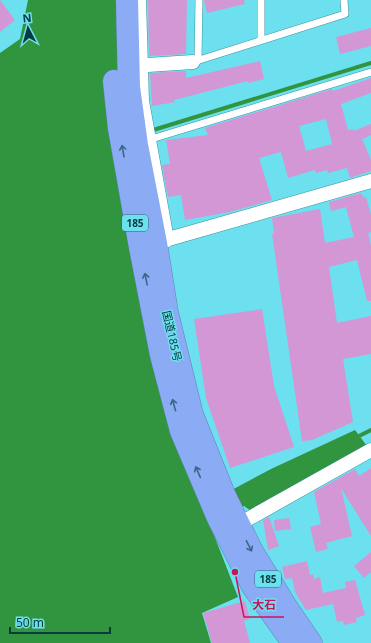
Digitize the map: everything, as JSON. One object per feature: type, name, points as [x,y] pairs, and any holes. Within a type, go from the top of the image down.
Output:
[{"type":"highway","name":"国道185号","points":[[112,0],[115,92],[119,128],[156,243]]},
{"type":"highway","name":"国道185号","points":[[127,0],[135,66],[129,87],[137,145],[156,243],[170,327],[193,440],[253,587],[293,643]]},
{"type":"highway","name":"国道185号","points":[[224,513],[311,643]]},
{"type":"street","points":[[139,0],[135,66],[148,139],[156,243],[371,181]]},
{"type":"street","points":[[135,66],[196,61]]},
{"type":"street","points":[[224,513],[248,519],[371,450]]},
{"type":"lane","points":[[199,0],[196,61],[345,14],[344,0]]},
{"type":"lane","points":[[261,0],[261,40]]},
{"type":"lane","points":[[148,139],[371,72]]},
{"type":"shaded area","points":[[28,0],[134,0],[202,506],[271,469],[355,430],[367,446],[251,511],[244,506],[209,522],[238,597],[202,613],[211,643],[0,643],[0,53],[20,39]]},
{"type":"building","points":[[0,0],[15,20],[0,32]]},
{"type":"building","points":[[148,0],[187,0],[186,54],[149,56]]},
{"type":"building","points":[[204,0],[244,0],[245,4],[207,13]]},
{"type":"building","points":[[371,28],[371,46],[340,54],[336,37]]},
{"type":"building","points":[[260,61],[264,79],[248,83],[248,81],[174,100],[175,102],[152,106],[150,73],[186,71],[186,78]]},
{"type":"building","points":[[371,78],[371,93],[341,104],[348,130],[353,129],[353,131],[371,124],[371,135],[362,139],[371,160],[371,171],[350,178],[347,168],[328,173],[327,170],[316,173],[315,170],[288,178],[281,152],[259,158],[272,200],[230,212],[185,220],[181,195],[168,197],[162,165],[170,164],[166,140],[208,135],[205,128],[332,89],[333,91]],"holes":[[[326,119],[332,144],[306,151],[299,126]]]},
{"type":"building","points":[[361,193],[364,198],[366,197],[371,215],[371,232],[368,233],[371,246],[371,301],[367,301],[357,260],[329,267],[337,323],[371,316],[371,354],[343,359],[353,422],[312,440],[302,441],[272,234],[274,234],[272,218],[320,209],[325,243],[354,237],[346,207],[331,211],[329,202]]},
{"type":"building","points":[[262,309],[274,386],[294,447],[230,468],[206,398],[194,319]]},
{"type":"building","points":[[371,468],[371,536],[341,488],[352,536],[326,543],[328,549],[316,552],[310,527],[321,524],[314,492],[355,469],[359,476]]},
{"type":"building","points":[[269,517],[279,546],[268,550],[263,520]]},
{"type":"building","points":[[289,518],[291,529],[275,531],[274,520]]},
{"type":"building","points":[[371,552],[371,572],[364,578],[354,566]]},
{"type":"building","points":[[307,561],[310,575],[313,574],[314,579],[320,577],[323,593],[346,588],[345,582],[355,580],[365,615],[356,618],[357,622],[344,625],[343,621],[337,622],[333,604],[306,610],[295,592],[292,578],[285,579],[282,567]]},
{"type":"building","points":[[245,601],[250,619],[244,621],[250,643],[212,643],[203,613]]},
{"type":"waterway","points":[[150,131],[371,63]]},
{"type":"waterway","points":[[355,438],[371,430]]},
{"type":"place","name":"大石","points":[[235,572]]}]
